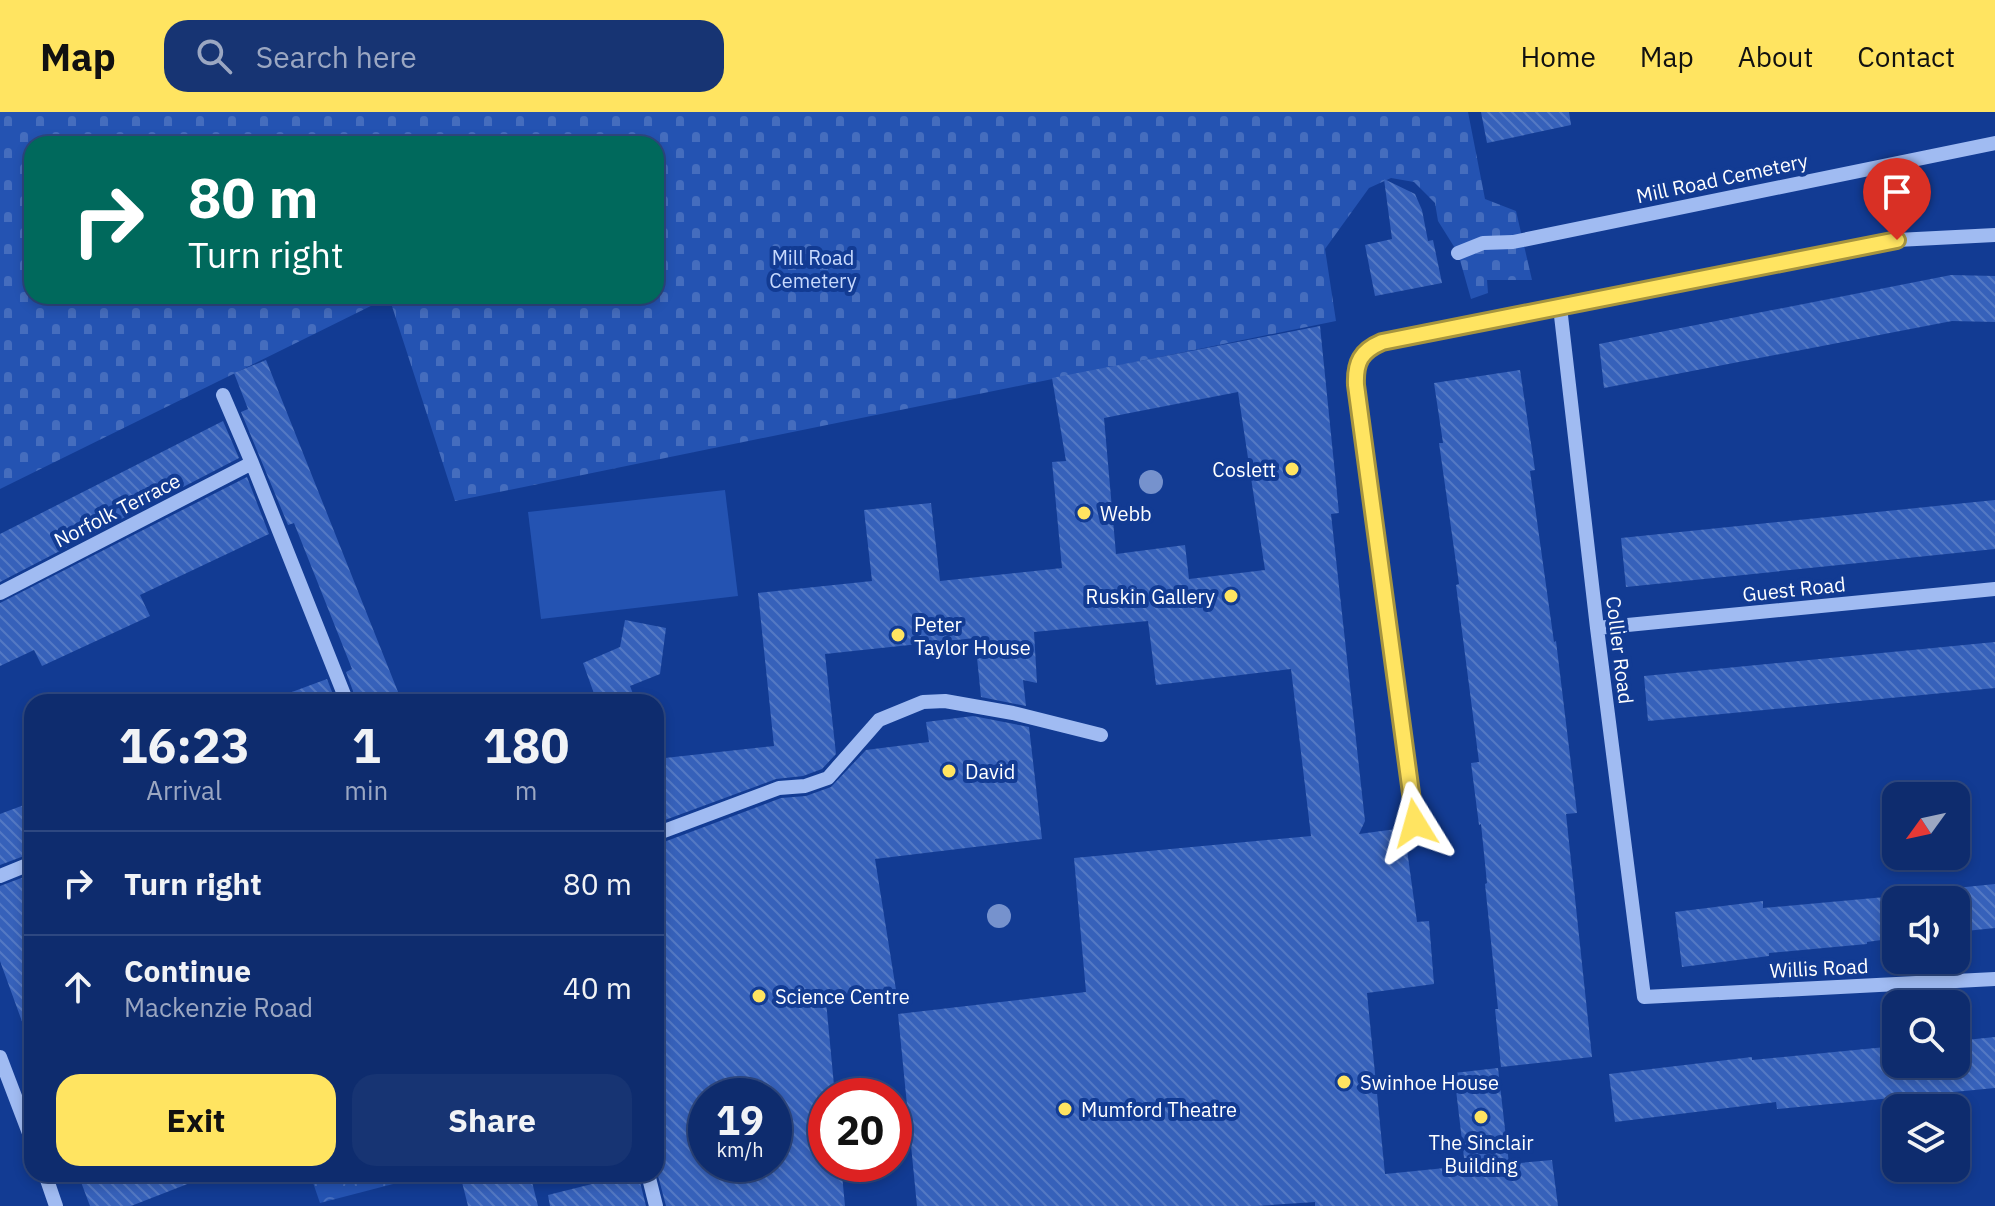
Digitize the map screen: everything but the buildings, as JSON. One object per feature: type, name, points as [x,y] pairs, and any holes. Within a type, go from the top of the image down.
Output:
[{"type":"street","name":"Mill Road Cemetery","points":[[1458,253],[1483,243],[1513,242],[1995,143]]},
{"type":"street","points":[[1415,823],[1355,370],[1362,354],[1382,342],[1897,240],[1995,235]]},
{"type":"street","name":"Collier Road","points":[[1560,307],[1644,997]]},
{"type":"street","points":[[223,395],[344,694]]},
{"type":"street","name":"Norfolk Terrace","points":[[0,593],[252,463]]},
{"type":"street","name":"Guest Road","points":[[1597,628],[1995,589]]},
{"type":"street","points":[[664,831],[779,788],[805,786],[828,778],[879,720],[923,702],[945,701],[1013,713],[1101,735]]},
{"type":"street","points":[[0,876],[24,866]]},
{"type":"street","name":"Willis Road","points":[[1644,997],[1995,979]]},
{"type":"street","points":[[0,1057],[24,1117]]},
{"type":"street","points":[[48,1182],[56,1206]]},
{"type":"street","points":[[650,1182],[656,1206]]},
{"type":"green space","name":"Mill Road Cemetery","points":[[0,112],[1468,112],[1485,199],[1516,211],[1532,280],[1487,280],[1488,293],[1471,299],[1458,253],[1438,221],[1435,203],[1414,182],[1391,178],[1369,188],[1325,249],[1336,321],[455,501],[391,304],[664,304],[664,136],[24,136],[24,304],[375,304],[0,489]]},
{"type":"green space","points":[[725,490],[738,596],[541,619],[528,512]]},
{"type":"green space","points":[[313,1182],[397,1182],[397,1183],[320,1203]]},
{"type":"place","name":"Coslett","points":[[1292,469]]},
{"type":"place","name":"Webb","points":[[1084,513]]},
{"type":"place","name":"Ruskin Gallery","points":[[1231,596]]},
{"type":"place","name":"Peter Taylor House","points":[[898,635]]},
{"type":"place","name":"David","points":[[949,771]]},
{"type":"place","name":"Science Centre","points":[[759,996]]},
{"type":"place","name":"Swinhoe House","points":[[1344,1082]]},
{"type":"place","name":"Mumford Theatre","points":[[1065,1109]]},
{"type":"place","name":"The Sinclair Building","points":[[1481,1117]]},
{"type":"route","points":[[1415,823],[1356,385],[1355,370],[1362,354],[1382,342],[1897,240]]}]
